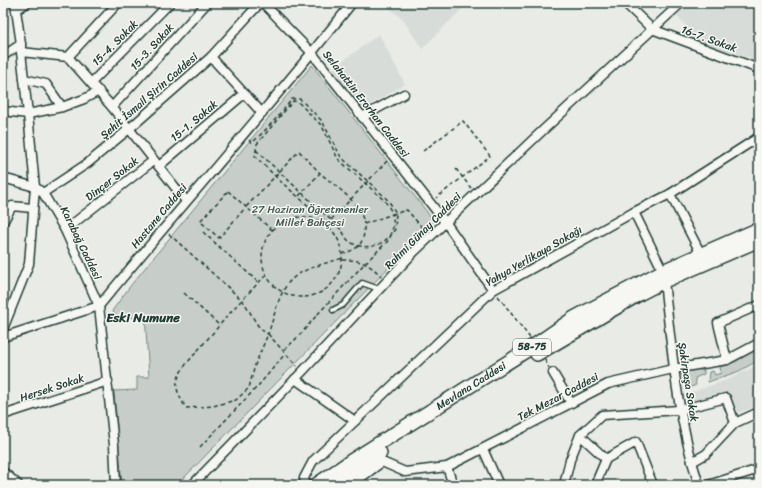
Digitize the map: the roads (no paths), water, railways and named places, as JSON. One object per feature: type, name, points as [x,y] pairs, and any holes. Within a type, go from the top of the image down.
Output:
[{"type":"main road","name":"Mevlana Caddesi","points":[[664,276],[701,254],[759,229]]},
{"type":"main road","name":"Mevlana Caddesi","points":[[335,485],[378,460],[538,349],[574,318],[664,276],[759,240]]},
{"type":"main road","name":"Mevlana Caddesi","points":[[316,485],[351,462],[538,349]]},
{"type":"street","points":[[3,329],[29,264],[32,208],[35,187],[21,48],[15,6],[27,3]]},
{"type":"street","points":[[68,57],[118,3]]},
{"type":"street","name":"15-4. Sokak","points":[[92,82],[170,3]]},
{"type":"street","name":"15-3. Sokak","points":[[112,107],[207,3]]},
{"type":"street","name":"Şehit İsmail Şirin Caddesi","points":[[43,193],[88,163],[129,129],[211,56],[260,3]]},
{"type":"street","name":"Selahattin Erorhan Caddesi","points":[[263,3],[312,53],[446,223],[493,290]]},
{"type":"street","name":"Hastane Caddesi","points":[[99,306],[186,201],[262,113],[352,3]]},
{"type":"street","points":[[625,3],[652,29]]},
{"type":"street","name":"Rahmi Günay Caddesi","points":[[192,485],[430,238],[540,133],[681,3]]},
{"type":"street","name":"16-7. Sokak","points":[[652,29],[759,69]]},
{"type":"street","points":[[3,56],[21,48],[68,57],[92,82],[186,201]]},
{"type":"street","points":[[211,56],[262,113]]},
{"type":"street","points":[[24,79],[46,84],[62,107]]},
{"type":"street","points":[[3,111],[28,114],[62,107],[84,99],[99,91]]},
{"type":"street","name":"15-1. Sokak","points":[[156,163],[244,94]]},
{"type":"street","points":[[362,117],[404,94]]},
{"type":"street","name":"Yahya Yerlikaya Sokağı","points":[[306,485],[304,478],[313,461],[493,290],[634,212],[670,194],[759,137]]},
{"type":"street","name":"Dinçer Sokak","points":[[65,230],[156,163]]},
{"type":"street","points":[[3,178],[35,187]]},
{"type":"street","name":"Karabağ Caddesi","points":[[35,187],[43,193],[65,230],[99,306]]},
{"type":"street","points":[[670,194],[701,254]]},
{"type":"street","points":[[3,222],[12,206],[32,208]]},
{"type":"street","name":"Şakirpaşa Sokak","points":[[634,212],[664,276],[679,410],[699,485]]},
{"type":"street","points":[[728,360],[718,323],[759,305]]},
{"type":"street","points":[[3,337],[99,306],[108,381],[116,485]]},
{"type":"street","name":"Tek Mezar Caddesi","points":[[378,460],[405,472],[447,467],[608,384],[674,369],[728,360],[759,343]]},
{"type":"street","points":[[553,373],[571,403]]},
{"type":"street","points":[[295,379],[356,421]]},
{"type":"street","name":"Hersek Sokak","points":[[3,415],[108,381]]},
{"type":"street","points":[[564,485],[570,460],[580,435],[602,415],[679,410],[726,398],[735,423]]},
{"type":"street","points":[[692,462],[706,454],[735,423],[758,415]]},
{"type":"street","points":[[580,435],[606,459]]},
{"type":"street","points":[[595,485],[606,459],[636,442],[653,485]]},
{"type":"street","points":[[483,449],[499,485]]},
{"type":"street","points":[[351,485],[378,460]]},
{"type":"street","points":[[447,467],[453,485]]},
{"type":"street","points":[[711,485],[759,469]]},
{"type":"street","points":[[3,473],[17,485]]},
{"type":"lane","points":[[333,310],[343,305],[362,283],[380,290]]},
{"type":"district","name":"Eski Numune","points":[[143,317]]},
{"type":"park label","name":"27 Haziran Öğretmenler Millet Bahçesi","points":[[310,215]]}]
